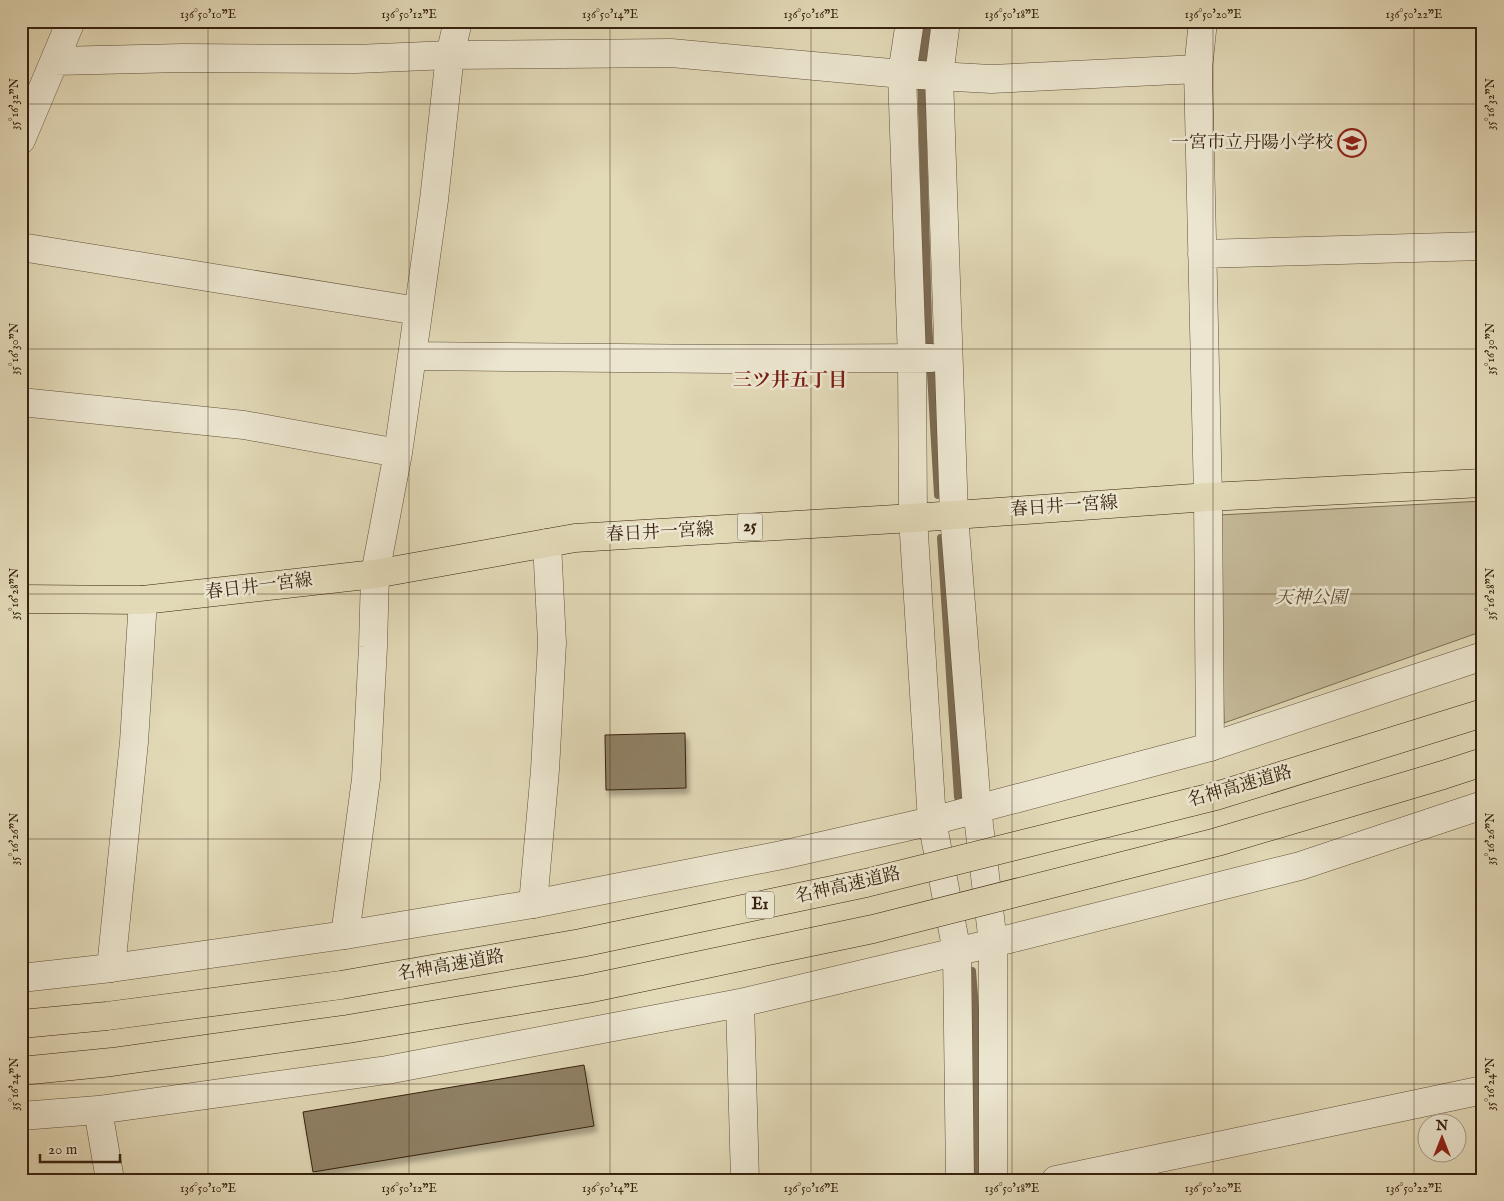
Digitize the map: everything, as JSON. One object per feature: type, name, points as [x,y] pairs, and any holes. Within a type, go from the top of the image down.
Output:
[{"type":"main road","name":"春日井一宮線","points":[[21,599],[142,600],[375,574],[575,538],[913,518],[1208,497],[1483,483]]},
{"type":"main road","name":"名神高速道路","points":[[21,1024],[107,1016],[341,985],[581,943],[866,883],[1216,796],[1483,713]]},
{"type":"main road","points":[[21,1072],[112,1062],[368,1026],[587,989],[873,929],[1218,842],[1483,762]]},
{"type":"street","points":[[21,140],[71,21]]},
{"type":"street","points":[[345,935],[366,779],[375,574],[398,454],[434,200],[450,55],[458,21]]},
{"type":"street","points":[[910,21],[902,74],[912,359],[913,518],[932,821],[957,952],[960,1180]]},
{"type":"street","points":[[946,21],[939,76],[954,515],[977,808],[993,944],[993,1180]]},
{"type":"street","points":[[1203,21],[1198,69],[1208,497],[1210,747]]},
{"type":"street","points":[[55,60],[183,58],[356,59],[450,55],[671,54],[902,74],[991,79],[1198,69]]},
{"type":"street","points":[[1202,254],[1483,246]]},
{"type":"street","points":[[21,247],[418,311]]},
{"type":"street","points":[[412,356],[912,359],[950,356]]},
{"type":"street","points":[[21,402],[244,425],[398,454]]},
{"type":"street","points":[[533,904],[545,770],[552,643],[547,543]]},
{"type":"street","points":[[112,968],[134,742],[142,600]]},
{"type":"street","points":[[21,978],[112,968],[345,935],[533,904],[782,855],[932,821],[1210,747],[1483,656]]},
{"type":"street","points":[[21,1116],[98,1110],[387,1070],[740,1003],[993,944],[1300,866],[1483,805]]},
{"type":"street","points":[[740,1003],[745,1180]]},
{"type":"street","points":[[1056,1180],[1483,1090]]},
{"type":"street","points":[[98,1110],[110,1180]]},
{"type":"green space","name":"天神公園","points":[[1483,501],[1483,631],[1224,723],[1219,515]]},
{"type":"building","points":[[685,733],[686,788],[606,790],[605,735]]},
{"type":"building","points":[[584,1065],[594,1126],[313,1172],[303,1112]]},
{"type":"waterway","points":[[928,21],[921,71],[928,321],[938,495]]},
{"type":"waterway","points":[[941,538],[958,797]]},
{"type":"waterway","points":[[972,971],[976,1020],[976,1178]]},
{"type":"place","name":"一宮市立丹陽小学校","points":[[1352,143]]},
{"type":"district","name":"三ツ井五丁目","points":[[790,381]]}]
